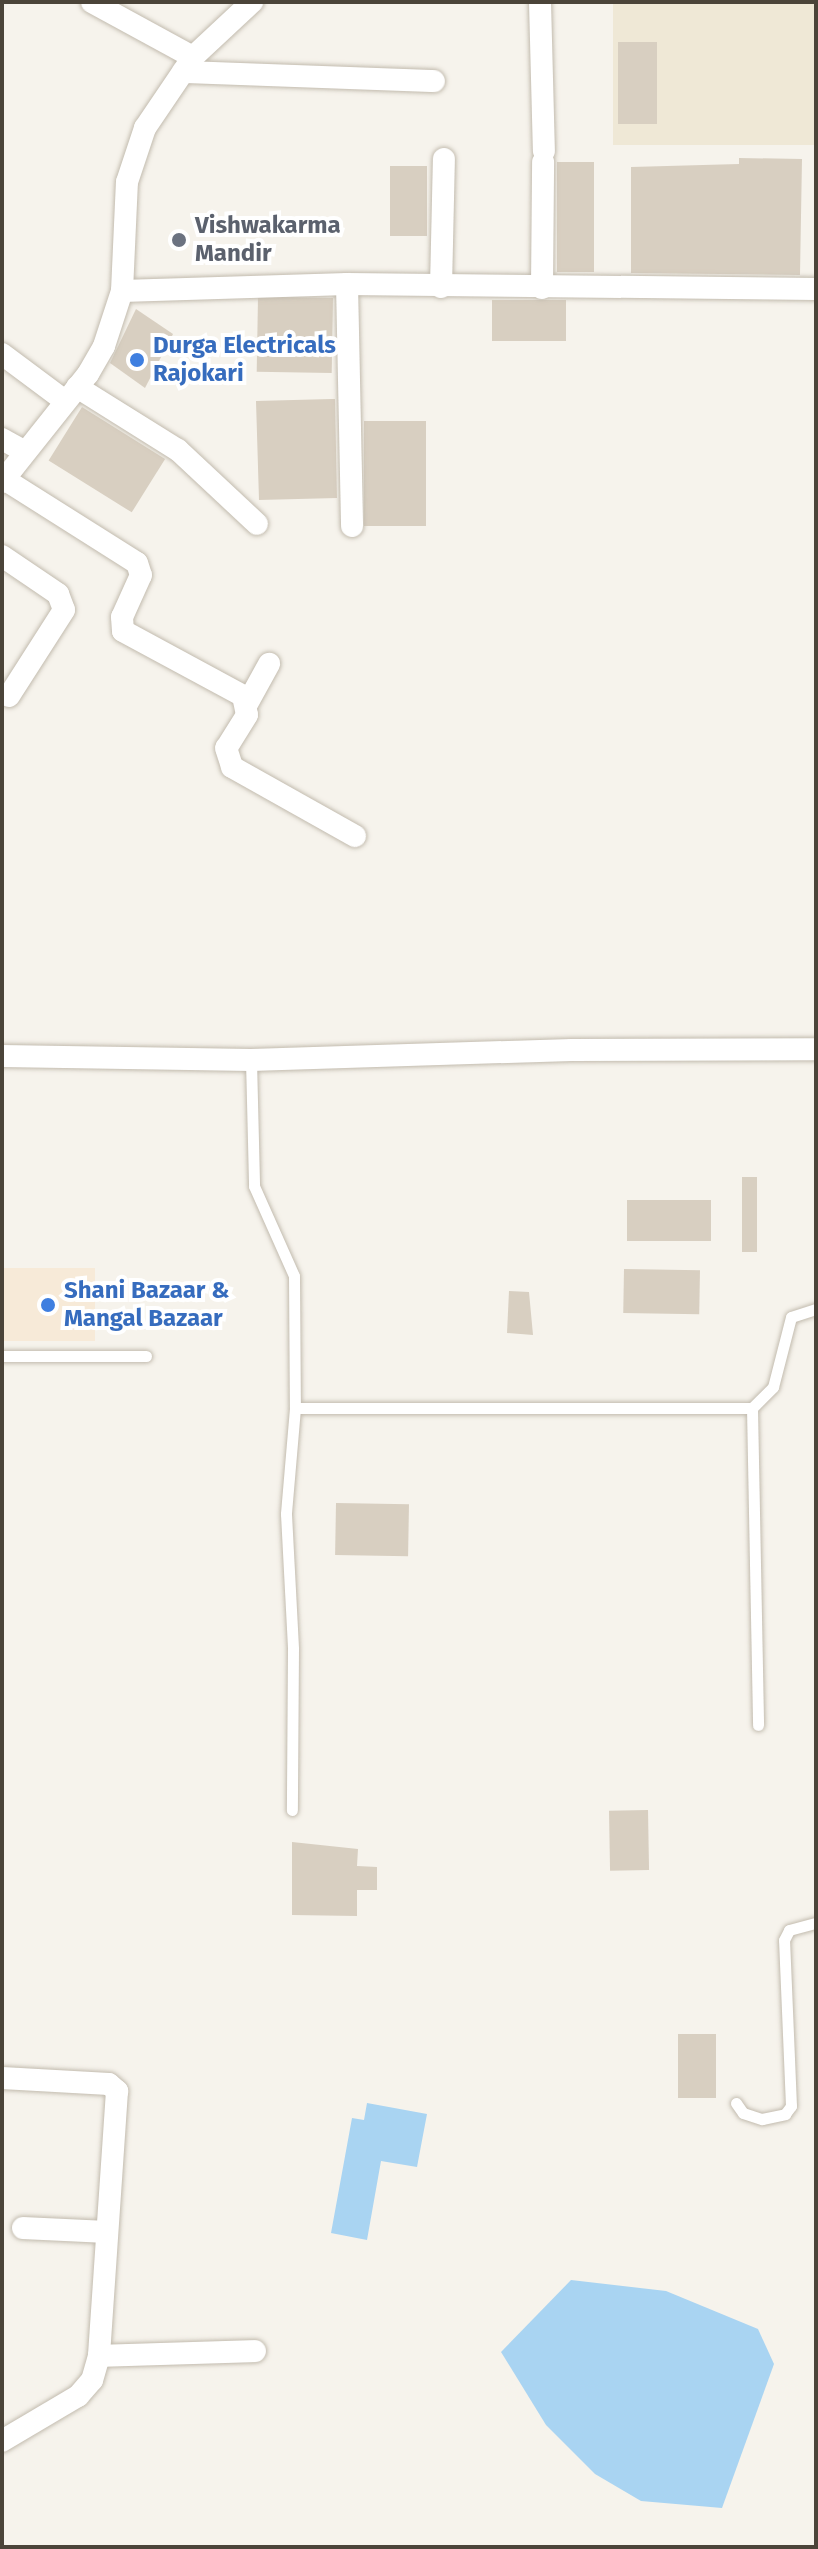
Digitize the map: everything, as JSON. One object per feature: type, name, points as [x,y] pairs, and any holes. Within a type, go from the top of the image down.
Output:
[{"type":"street","points":[[92,2],[188,64],[434,81]]},
{"type":"street","points":[[252,2],[188,64],[132,156],[122,291],[104,346],[71,394],[3,480],[137,563],[141,575],[122,617],[123,631],[243,696],[247,715],[226,748],[232,767],[355,836]]},
{"type":"street","points":[[540,2],[542,288]]},
{"type":"street","points":[[441,287],[444,159]]},
{"type":"street","points":[[122,291],[347,284],[816,289]]},
{"type":"street","points":[[347,284],[352,526]]},
{"type":"street","points":[[2,354],[178,450],[257,524]]},
{"type":"street","points":[[2,439],[25,452]]},
{"type":"street","points":[[2,556],[58,594],[64,610],[9,696]]},
{"type":"street","points":[[247,704],[269,664]]},
{"type":"street","points":[[2,1056],[251,1060],[572,1050],[816,1049]]},
{"type":"street","points":[[2,2078],[114,2085],[99,2356],[92,2380],[78,2396],[2,2441]]},
{"type":"street","points":[[23,2228],[107,2232]]},
{"type":"street","points":[[99,2356],[255,2351]]},
{"type":"lane","points":[[251,1060],[254,1186],[294,1276],[295,1408],[286,1514],[292,1569],[292,1810]]},
{"type":"lane","points":[[295,1408],[752,1408],[773,1387],[791,1317],[816,1309]]},
{"type":"lane","points":[[2,1356],[146,1356]]},
{"type":"lane","points":[[752,1408],[758,1725]]},
{"type":"lane","points":[[736,2103],[743,2113],[762,2119],[785,2114],[791,2106],[793,2064],[784,1940],[789,1930],[816,1923]]},
{"type":"shaded area","points":[[613,2],[816,2],[816,145],[613,145]]},
{"type":"shaded area","name":"Shani Bazaar & Mangal Bazaar","points":[[2,1268],[95,1268],[95,1341],[2,1341]]},
{"type":"water","points":[[367,2103],[427,2114],[417,2167],[381,2161],[367,2240],[331,2233],[352,2118],[364,2120]]},
{"type":"water","points":[[571,2280],[666,2291],[758,2329],[774,2364],[722,2508],[641,2501],[595,2474],[546,2425],[501,2352]]},
{"type":"building","points":[[618,42],[657,42],[657,124],[618,124]]},
{"type":"building","points":[[739,158],[802,159],[800,275],[631,273],[631,167],[739,164]]},
{"type":"building","points":[[557,162],[594,162],[594,272],[557,272]]},
{"type":"building","points":[[390,166],[427,166],[427,236],[390,236]]},
{"type":"building","points":[[258,297],[333,298],[332,373],[257,372]]},
{"type":"building","points":[[492,300],[566,300],[566,341],[492,341]]},
{"type":"building","points":[[136,309],[173,334],[145,388],[110,363]]},
{"type":"building","points":[[335,399],[337,498],[259,500],[256,401]]},
{"type":"building","points":[[82,407],[165,459],[132,512],[49,460]]},
{"type":"building","points":[[364,421],[426,421],[426,526],[364,526]]},
{"type":"building","points":[[742,1177],[757,1177],[757,1252],[742,1252]]},
{"type":"building","points":[[627,1200],[711,1200],[711,1241],[627,1241]]},
{"type":"building","points":[[624,1269],[700,1270],[699,1314],[623,1313]]},
{"type":"building","points":[[509,1291],[529,1292],[533,1335],[507,1333]]},
{"type":"building","points":[[336,1503],[409,1504],[408,1556],[335,1555]]},
{"type":"building","points":[[648,1810],[649,1870],[610,1871],[609,1811]]},
{"type":"building","points":[[292,1842],[358,1849],[357,1866],[377,1867],[377,1890],[357,1890],[357,1916],[292,1915]]},
{"type":"building","points":[[678,2034],[716,2034],[716,2098],[678,2098]]},
{"type":"place","name":"Vishwakarma Mandir","points":[[179,240]]},
{"type":"place","name":"Durga Electricals Rajokari","points":[[137,360]]},
{"type":"place","name":"Shani Bazaar & Mangal Bazaar","points":[[48,1305]]}]
